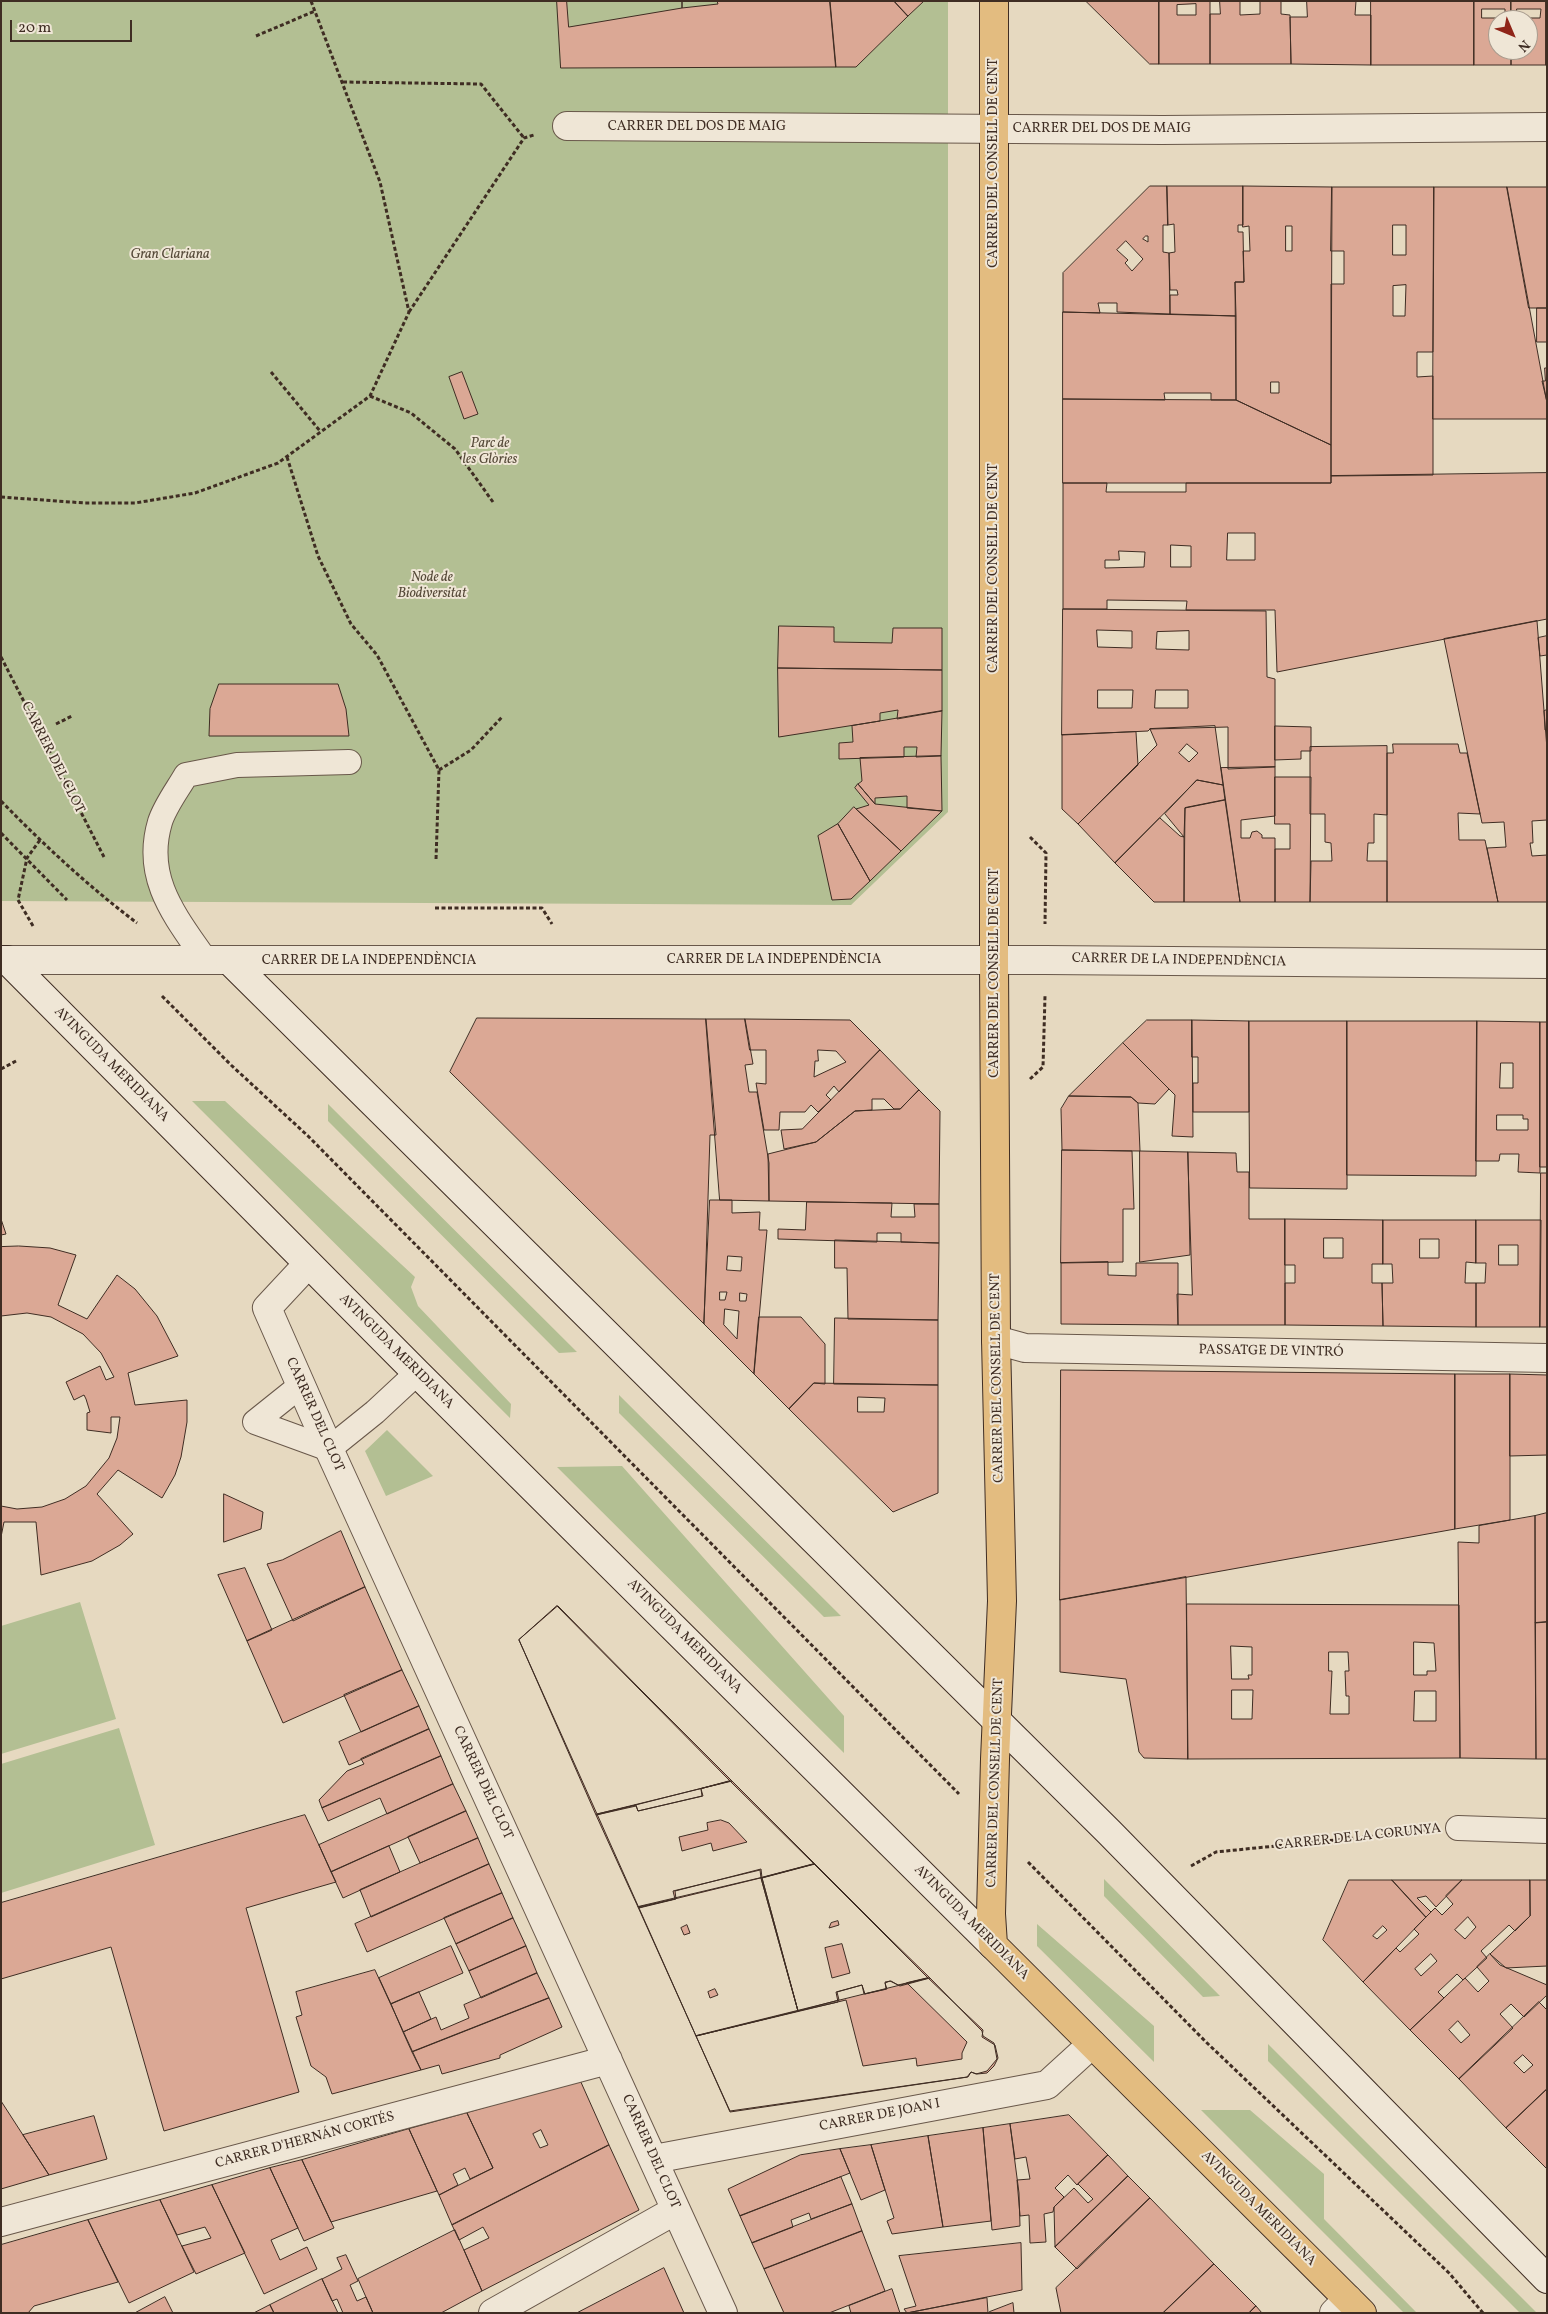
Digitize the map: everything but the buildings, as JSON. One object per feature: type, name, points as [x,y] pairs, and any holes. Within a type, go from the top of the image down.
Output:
[{"type":"main road","name":"CARRER DEL CONSELL DE CENT","points":[[993,1945],[992,1914],[997,1721],[1002,1601],[996,1340],[994,960],[994,1]]},
{"type":"main road","name":"AVINGUDA MERIDIANA","points":[[993,1945],[1092,2044],[1348,2308]]},
{"type":"street","name":"CARRER DEL DOS DE MAIG","points":[[566,126],[994,129],[1547,127]]},
{"type":"street","name":"CARRER DE LA INDEPENDÈNCIA","points":[[4,960],[994,960],[1547,964]]},
{"type":"street","name":"AVINGUDA MERIDIANA","points":[[4,960],[416,1373],[993,1945]]},
{"type":"street","points":[[218,961],[997,1721],[1294,2019],[1547,2279]]},
{"type":"street","name":"CARRER DEL CLOT","points":[[308,1264],[266,1308],[723,2313]]},
{"type":"street","name":"PASSATGE DE VINTRÓ","points":[[996,1340],[1025,1348],[1547,1358]]},
{"type":"street","name":"CARRER DE JOAN I","points":[[654,2159],[1046,2085],[1092,2044]]},
{"type":"street","name":"CARRER D'HERNÁN CORTÉS","points":[[1,2222],[608,2060]]},
{"type":"street","points":[[493,2313],[676,2210]]},
{"type":"lane","points":[[218,961],[162,893],[155,856],[160,821],[186,775],[237,765],[349,762]]},
{"type":"lane","points":[[300,1386],[255,1422],[329,1449],[375,1412],[416,1373]]},
{"type":"lane","name":"CARRER DE LA CORUNYA","points":[[1458,1828],[1547,1831]]},
{"type":"path","points":[[311,1],[380,182],[409,312]]},
{"type":"path","points":[[256,36],[315,11]]},
{"type":"path","points":[[343,82],[481,84],[524,138]]},
{"type":"path","points":[[1,497],[85,503],[135,503],[195,492],[278,463],[370,396],[409,312],[524,138],[566,126]]},
{"type":"path","points":[[270,372],[320,431]]},
{"type":"path","points":[[370,396],[411,413],[455,449],[493,502]]},
{"type":"path","points":[[287,457],[318,556],[351,624],[377,655],[438,770],[436,860]]},
{"type":"path","name":"CARRER DEL CLOT","points":[[1,657],[104,858]]},
{"type":"path","points":[[56,724],[72,716]]},
{"type":"path","points":[[438,770],[471,750],[502,717]]},
{"type":"path","points":[[1,801],[40,840],[107,900]]},
{"type":"path","points":[[1,833],[67,900]]},
{"type":"path","points":[[18,900],[27,858],[40,840]]},
{"type":"path","points":[[158,992],[231,1065],[322,1150],[957,1792]]},
{"type":"path","points":[[1,1069],[18,1060]]},
{"type":"path","name":"CARRER DE LA CORUNYA","points":[[1184,1870],[1216,1852],[1458,1828]]},
{"type":"path","points":[[1031,1864],[1206,2042],[1449,2273],[1483,2313]]},
{"type":"green space","name":"Parc de les Glòries","points":[[1,1],[948,1],[948,812],[851,905],[1,901]]},
{"type":"green space","points":[[192,1101],[225,1101],[415,1277],[411,1287],[418,1306],[511,1404],[510,1418]]},
{"type":"green space","points":[[328,1104],[577,1352],[559,1353],[328,1121]]},
{"type":"green space","points":[[619,1395],[841,1616],[824,1617],[619,1413]]},
{"type":"green space","points":[[387,1430],[433,1476],[386,1496],[365,1451]]},
{"type":"green space","points":[[622,1466],[844,1716],[844,1753],[557,1467]]},
{"type":"green space","points":[[80,1602],[116,1719],[1,1754],[1,1626]]},
{"type":"green space","points":[[119,1728],[155,1845],[1,1893],[1,1764]]},
{"type":"green space","points":[[1104,1879],[1220,1996],[1203,1997],[1104,1896]]},
{"type":"green space","points":[[1037,1924],[1154,2026],[1154,2062],[1037,1946]]},
{"type":"green space","points":[[1268,2044],[1537,2313],[1520,2313],[1268,2061]]},
{"type":"green space","points":[[1201,2110],[1250,2110],[1324,2174],[1324,2219],[1417,2313],[1404,2313]]},
{"type":"park label","name":"Gran Clariana","points":[[170,255]]},
{"type":"park label","name":"Node de Biodiversitat","points":[[432,586]]}]
